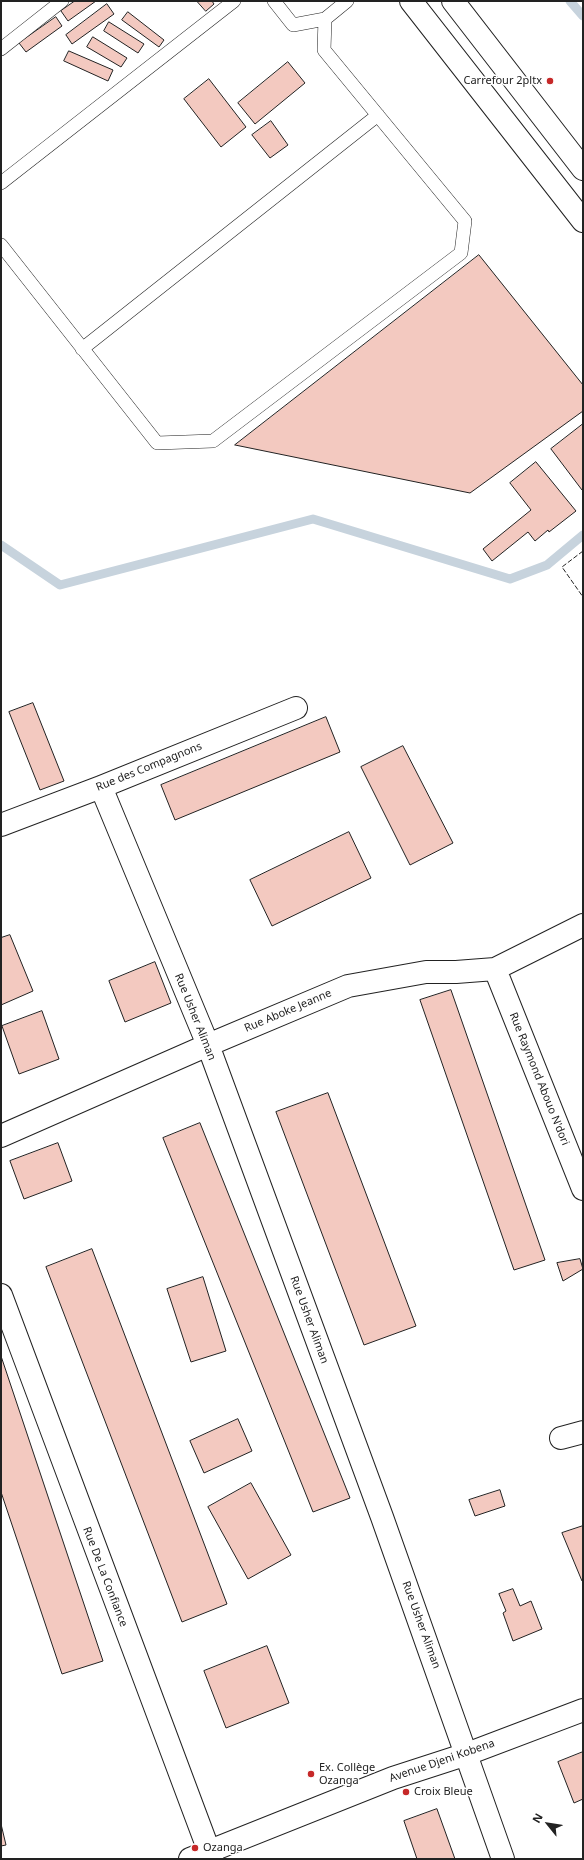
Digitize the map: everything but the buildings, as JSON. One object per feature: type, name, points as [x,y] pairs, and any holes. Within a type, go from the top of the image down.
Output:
[{"type":"street","points":[[411,1],[583,221]]},
{"type":"street","points":[[453,1],[583,169]]},
{"type":"street","name":"Rue des Compagnons","points":[[1,825],[101,787],[296,708]]},
{"type":"street","name":"Rue Usher Aliman","points":[[101,787],[208,1045],[382,1517],[503,1859]]},
{"type":"street","name":"Rue Aboke Jeanne","points":[[1,1136],[208,1045],[348,986],[426,972],[456,972],[495,969],[583,925]]},
{"type":"street","name":"Rue Raymond Abouo N'dori","points":[[495,969],[583,1189]]},
{"type":"street","name":"Rue De La Confiance","points":[[1,1295],[203,1857]]},
{"type":"street","points":[[561,1438],[583,1432]]},
{"type":"street","name":"Avenue Djeni Kobena","points":[[203,1857],[393,1778],[467,1754],[583,1710]]},
{"type":"lane","points":[[1,49],[62,1]]},
{"type":"lane","points":[[1,183],[234,1]]},
{"type":"lane","points":[[274,1],[293,25],[325,19],[347,1]]},
{"type":"lane","points":[[1,245],[157,443],[213,441],[461,253],[465,221],[324,50],[325,19]]},
{"type":"lane","points":[[82,349],[378,115]]},
{"type":"waterway","points":[[570,1],[583,16]]},
{"type":"waterway","points":[[1,545],[60,585],[313,519],[510,579],[547,565],[583,535]]},
{"type":"fence","points":[[583,551],[562,567],[583,597]]},
{"type":"place","name":"Carrefour 2pltx","points":[[550,81]]},
{"type":"place","name":"Ex. Collège Ozanga","points":[[311,1774]]},
{"type":"place","name":"Croix Bleue","points":[[406,1792]]},
{"type":"place","name":"Ozanga","points":[[195,1848]]}]
